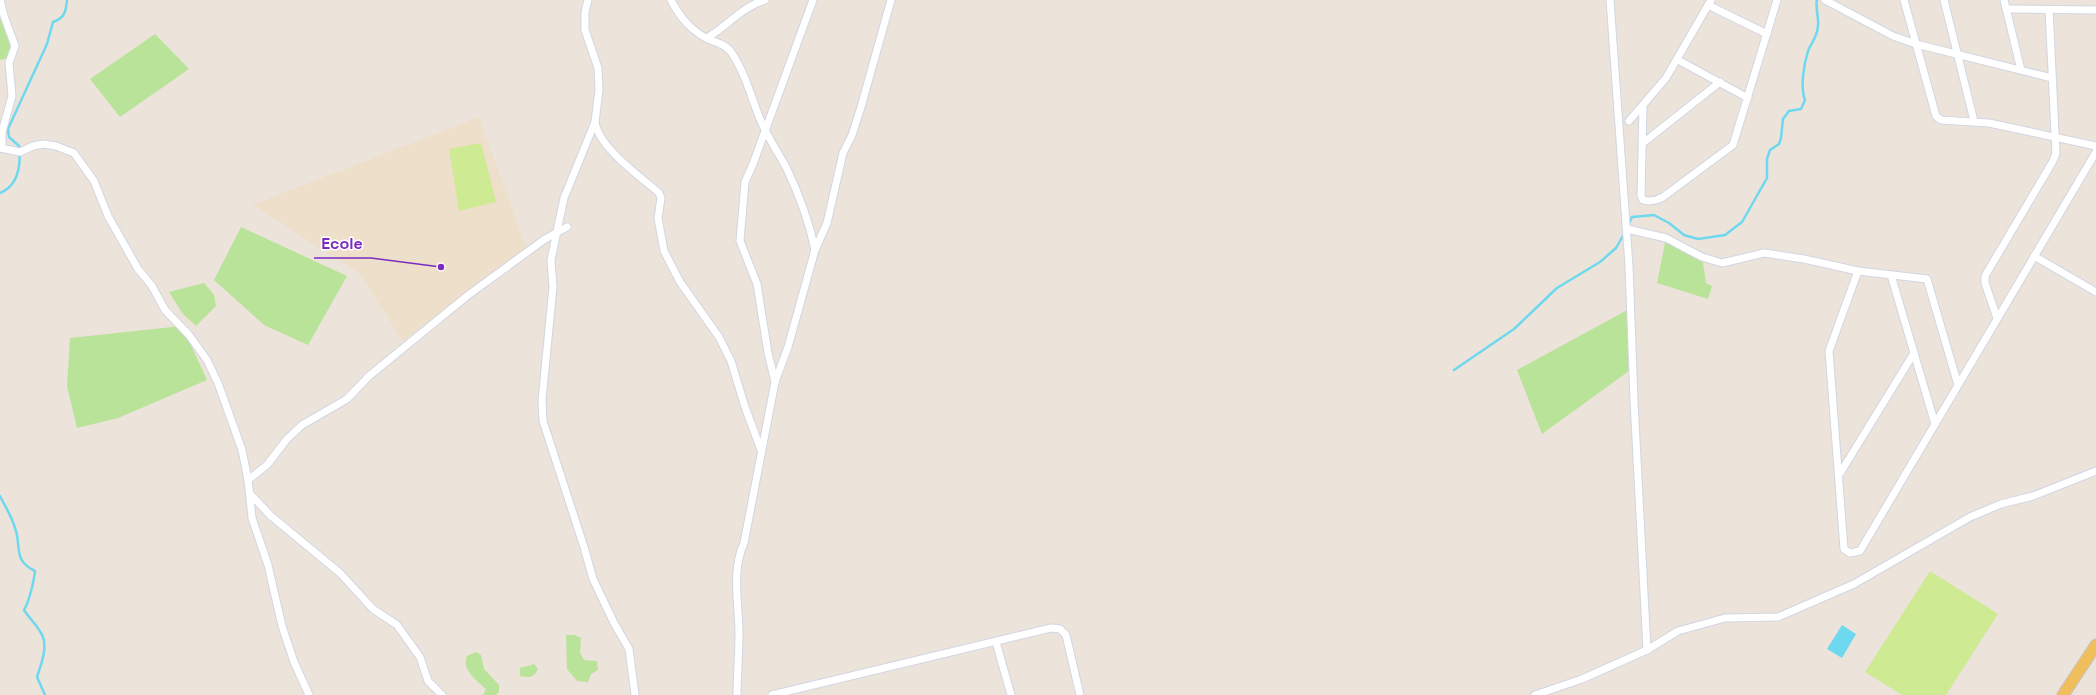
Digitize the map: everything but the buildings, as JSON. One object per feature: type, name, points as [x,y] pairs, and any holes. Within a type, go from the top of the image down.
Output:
[{"type":"main road","points":[[2063,695],[2096,647]]},
{"type":"street","points":[[0,0],[15,46],[9,63],[12,96],[2,132],[1,148],[20,152],[33,146],[43,144],[56,146],[74,153],[94,181],[108,216],[138,269],[152,286],[165,310],[189,336],[207,360],[218,383],[242,450],[248,480],[252,518],[268,565],[282,626],[294,662],[309,695]]},
{"type":"street","points":[[588,0],[585,12],[585,30],[598,68],[599,90],[595,122],[596,132],[627,167],[659,193],[658,218],[664,250],[680,282],[719,337],[731,361],[745,407],[762,452]]},
{"type":"street","points":[[671,0],[678,15],[688,26],[730,50],[736,60],[764,130],[797,192],[810,227],[815,250]]},
{"type":"street","points":[[707,38],[758,2],[765,0]]},
{"type":"street","points":[[775,382],[768,353],[757,284],[740,241],[745,182],[753,164],[764,130],[776,103],[794,49],[813,0]]},
{"type":"street","points":[[737,695],[739,633],[738,556],[744,543],[775,382],[788,347],[815,250],[827,223],[843,153],[852,134],[891,0]]},
{"type":"street","points":[[1610,0],[1627,229],[1647,650]]},
{"type":"street","points":[[1644,106],[1641,196],[1643,200],[1656,201],[1733,146],[1777,0]]},
{"type":"street","points":[[1825,0],[1864,23],[1916,44],[2052,78]]},
{"type":"street","points":[[1904,0],[1936,116],[1941,120],[1974,121],[2096,146]]},
{"type":"street","points":[[1944,0],[1974,121]]},
{"type":"street","points":[[2004,0],[2021,70]]},
{"type":"street","points":[[1629,121],[1644,106],[1678,60],[1709,2],[1767,34]]},
{"type":"street","points":[[2006,9],[2096,10]]},
{"type":"street","points":[[1997,318],[1985,283],[1985,276],[2053,161],[2056,153],[2049,10]]},
{"type":"street","points":[[1678,60],[1748,98]]},
{"type":"street","points":[[1642,143],[1720,82]]},
{"type":"street","points":[[595,122],[564,198],[551,260],[553,287],[542,400],[543,421],[584,547],[589,567],[614,623],[629,649],[635,695]]},
{"type":"street","points":[[1858,272],[1829,351],[1844,549],[1850,553],[1860,551],[2096,152]]},
{"type":"street","points":[[248,480],[267,465],[287,438],[302,425],[347,399],[369,376],[467,296],[525,253],[567,227]]},
{"type":"street","points":[[1627,229],[1666,238],[1702,257],[1722,263],[1764,253],[1804,259],[1858,272],[1927,279],[1958,385]]},
{"type":"street","points":[[2034,256],[2096,292]]},
{"type":"street","points":[[1891,275],[1935,424]]},
{"type":"street","points":[[1838,475],[1914,353]]},
{"type":"street","points":[[1535,695],[1582,679],[1647,650],[1678,631],[1725,618],[1778,617],[1854,584],[1970,517],[2001,504],[2032,496],[2096,471]]},
{"type":"street","points":[[250,494],[271,516],[329,562],[373,609],[397,625],[420,657],[428,681],[442,695]]},
{"type":"street","points":[[772,695],[1051,628],[1060,629],[1066,635],[1080,695]]},
{"type":"street","points":[[996,642],[1011,695]]},
{"type":"shaded area","points":[[479,117],[526,247],[403,341],[359,273],[252,205]]},
{"type":"green space","points":[[0,15],[1,19],[14,35],[11,57],[0,60]]},
{"type":"green space","points":[[155,34],[189,69],[120,117],[90,79]]},
{"type":"green space","points":[[481,143],[496,202],[459,211],[449,149]]},
{"type":"green space","points":[[241,227],[347,276],[308,345],[264,325],[214,280]]},
{"type":"green space","points":[[1666,238],[1702,257],[1706,283],[1712,286],[1708,299],[1657,283]]},
{"type":"green space","points":[[204,283],[214,295],[216,306],[196,326],[183,314],[169,292]]},
{"type":"green space","points":[[1631,308],[1633,368],[1542,434],[1517,370]]},
{"type":"green space","points":[[182,326],[207,380],[118,418],[77,428],[67,386],[70,338]]},
{"type":"green space","points":[[1930,571],[1998,614],[1946,695],[1902,695],[1865,672]]},
{"type":"green space","points":[[566,635],[574,635],[581,638],[580,653],[584,660],[597,661],[598,670],[591,674],[588,682],[577,681],[567,669]]},
{"type":"green space","points":[[476,652],[481,655],[484,669],[499,685],[499,692],[496,695],[483,695],[486,689],[474,678],[466,666],[467,656]]},
{"type":"green space","points":[[534,664],[538,669],[533,676],[520,676],[520,668]]},
{"type":"water","points":[[1842,625],[1856,634],[1842,658],[1827,649]]},
{"type":"waterway","points":[[0,193],[11,185],[15,179],[20,160],[19,146],[9,137],[8,129],[47,44],[53,22],[64,14],[67,0]]},
{"type":"waterway","points":[[1628,226],[1632,217],[1654,215],[1669,223],[1684,235],[1698,239],[1725,235],[1742,222],[1767,178],[1767,159],[1770,150],[1779,144],[1783,119],[1789,111],[1801,109],[1805,100],[1803,76],[1808,51],[1818,29],[1816,6],[1817,0]]},
{"type":"waterway","points":[[1454,370],[1514,329],[1557,288],[1600,262],[1616,248],[1624,234]]},
{"type":"waterway","points":[[0,496],[14,524],[20,557],[28,567],[35,571],[28,602],[24,610],[37,627],[43,638],[44,655],[37,677],[45,695]]},
{"type":"place","name":"Ecole","points":[[441,267]]}]
